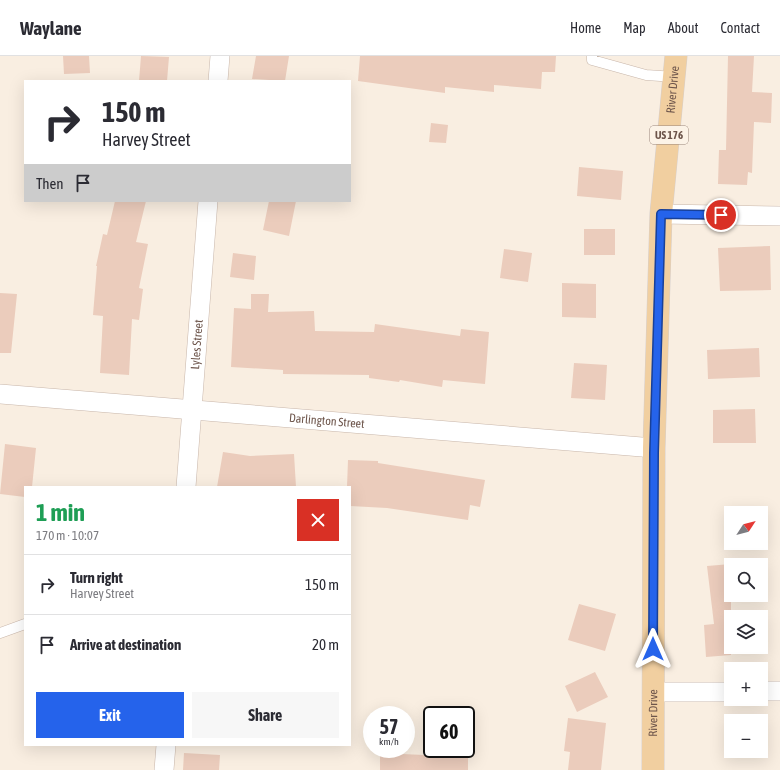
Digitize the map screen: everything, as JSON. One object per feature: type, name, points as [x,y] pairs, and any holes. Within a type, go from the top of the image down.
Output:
[{"type":"main road","name":"River Drive","points":[[653,770],[654,448],[661,214],[676,67]]},
{"type":"street","points":[[218,80],[220,56]]},
{"type":"street","name":"Lyles Street","points":[[186,486],[208,202]]},
{"type":"street","points":[[661,214],[780,216]]},
{"type":"street","name":"Darlington Street","points":[[0,394],[654,448]]},
{"type":"street","points":[[768,692],[780,691]]},
{"type":"street","points":[[653,692],[724,692]]},
{"type":"street","points":[[164,770],[166,746]]},
{"type":"lane","points":[[592,56],[592,60],[646,75],[676,67]]},
{"type":"lane","points":[[0,633],[24,624]]},
{"type":"building","points":[[63,56],[89,56],[90,73],[64,74]]},
{"type":"building","points":[[141,56],[169,57],[167,80],[139,80]]},
{"type":"building","points":[[256,56],[289,56],[285,80],[252,79]]},
{"type":"building","points":[[360,56],[556,56],[555,72],[542,72],[541,89],[494,85],[494,92],[445,87],[445,93],[358,81]]},
{"type":"building","points":[[728,56],[754,56],[752,92],[772,93],[771,123],[754,122],[752,173],[748,172],[747,185],[718,184],[719,150],[726,150]]},
{"type":"building","points":[[431,123],[448,125],[446,143],[429,142]]},
{"type":"building","points":[[579,167],[623,171],[621,200],[577,196]]},
{"type":"building","points":[[115,202],[146,202],[136,242],[148,244],[139,288],[143,289],[139,320],[132,319],[129,375],[100,373],[103,316],[93,315],[96,266],[103,234],[107,235]]},
{"type":"building","points":[[269,202],[296,202],[289,236],[263,230]]},
{"type":"building","points":[[584,229],[615,229],[615,255],[584,255]]},
{"type":"building","points":[[770,246],[771,290],[720,291],[718,248]]},
{"type":"building","points":[[504,249],[532,253],[528,282],[500,278]]},
{"type":"building","points":[[233,253],[256,256],[254,280],[230,277]]},
{"type":"building","points":[[562,283],[596,284],[596,318],[562,317]]},
{"type":"building","points":[[0,293],[17,294],[11,353],[0,353]]},
{"type":"building","points":[[251,294],[269,294],[268,312],[314,311],[315,331],[374,332],[375,324],[460,336],[461,329],[489,332],[485,384],[443,380],[442,387],[400,380],[399,382],[369,378],[369,375],[283,374],[283,370],[231,367],[234,308],[251,309]]},
{"type":"building","points":[[759,348],[760,377],[708,379],[707,350]]},
{"type":"building","points":[[574,363],[607,365],[605,400],[571,398]]},
{"type":"building","points":[[755,409],[756,443],[713,443],[713,410]]},
{"type":"building","points":[[5,444],[36,448],[32,486],[24,486],[24,497],[0,494]]},
{"type":"building","points":[[223,452],[250,456],[294,454],[296,486],[217,486]]},
{"type":"building","points":[[348,460],[378,461],[378,463],[485,480],[480,507],[470,505],[468,520],[387,508],[351,506],[351,486],[347,486]]},
{"type":"building","points":[[724,565],[724,602],[731,602],[731,610],[724,610],[724,654],[731,655],[706,657],[704,625],[714,624],[707,566]]},
{"type":"building","points":[[579,604],[616,614],[605,651],[568,640]]},
{"type":"building","points":[[595,672],[608,697],[577,712],[565,686]]},
{"type":"building","points":[[568,718],[606,723],[601,770],[568,770],[570,752],[564,751]]},
{"type":"building","points":[[184,753],[220,755],[219,770],[183,770]]},
{"type":"building","points":[[415,755],[423,755],[423,758],[468,758],[468,770],[380,770],[380,758],[415,758]]},
{"type":"route","points":[[653,649],[654,453],[661,214],[721,215]]}]
